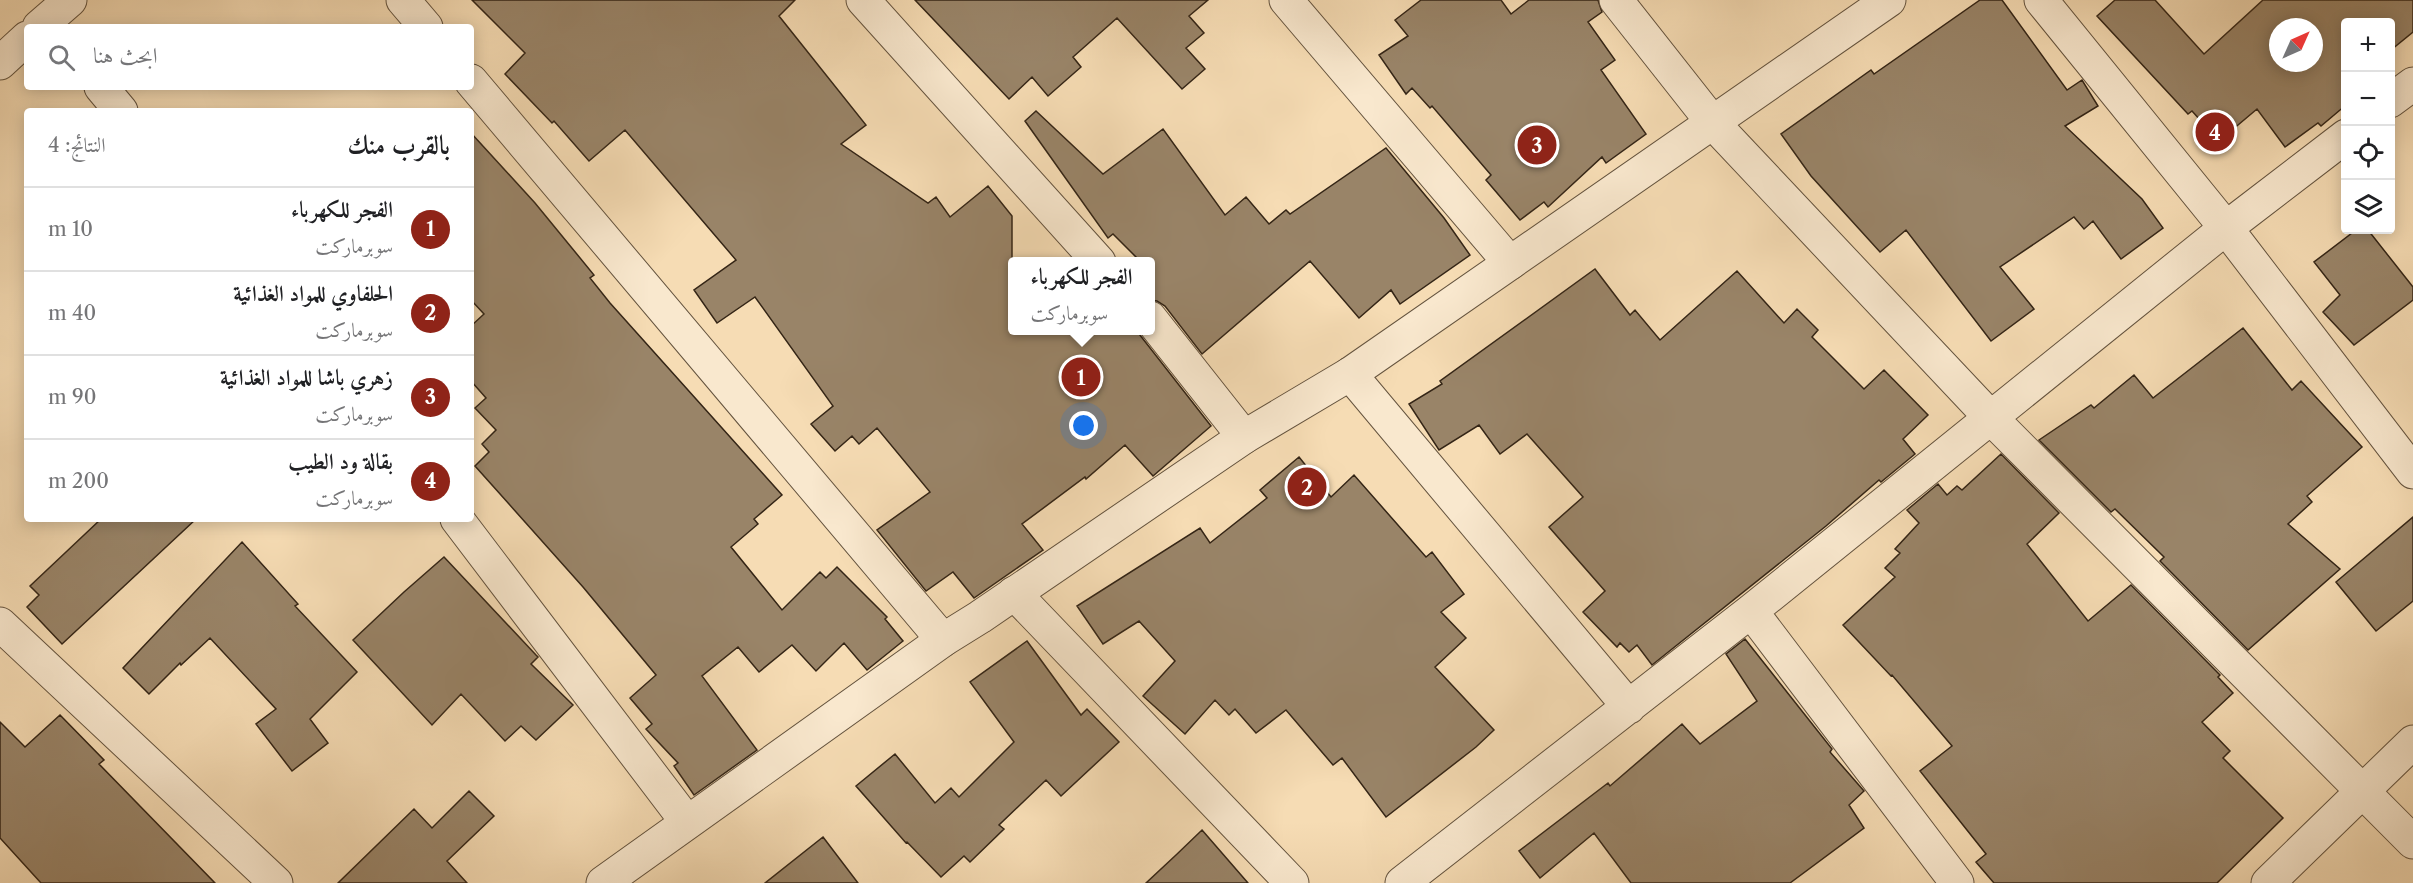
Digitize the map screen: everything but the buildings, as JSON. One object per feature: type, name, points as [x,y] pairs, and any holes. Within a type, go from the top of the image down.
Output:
[{"type":"street","points":[[38,23],[70,0]]},
{"type":"street","points":[[403,0],[423,24]]},
{"type":"street","points":[[863,0],[1095,257]]},
{"type":"street","points":[[1286,0],[1510,263]]},
{"type":"street","points":[[1616,0],[1713,123],[1991,418],[2413,842]]},
{"type":"street","points":[[603,883],[944,640],[1244,437],[1350,374],[1889,0]]},
{"type":"street","points":[[2041,0],[2226,228],[2413,472]]},
{"type":"street","points":[[0,63],[24,38]]},
{"type":"street","points":[[2395,98],[2413,84]]},
{"type":"street","points":[[474,85],[944,640]]},
{"type":"street","points":[[104,90],[119,108]]},
{"type":"street","points":[[1402,883],[1751,611],[2226,228],[2341,140]]},
{"type":"street","points":[[1155,324],[1244,437]]},
{"type":"street","points":[[1350,374],[1629,707]]},
{"type":"street","points":[[459,522],[687,822]]},
{"type":"street","points":[[1014,593],[1293,883]]},
{"type":"street","points":[[1751,611],[1958,883]]},
{"type":"street","points":[[0,624],[276,883]]},
{"type":"street","points":[[2268,883],[2413,742]]},
{"type":"place","name":"بقالة ود الطيب","points":[[2215,132]]},
{"type":"place","name":"زهري باشا للمواد الغذائية","points":[[1537,145]]},
{"type":"place","name":"الفجر للكهرباء","points":[[1081,377]]},
{"type":"place","name":"الحلفاوي للمواد الغذائية","points":[[1307,487]]}]
